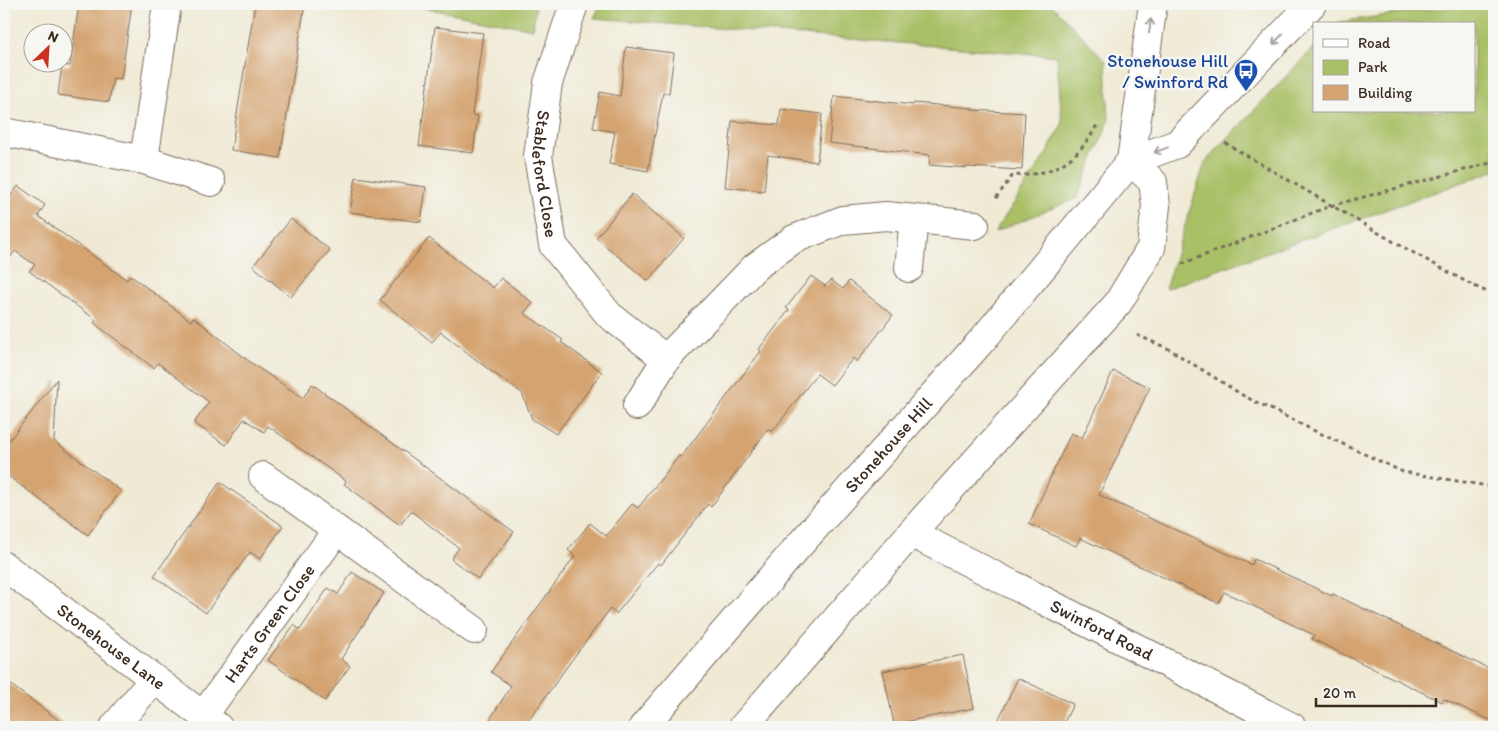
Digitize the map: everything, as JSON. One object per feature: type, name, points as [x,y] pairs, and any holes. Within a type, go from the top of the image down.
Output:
[{"type":"street","points":[[144,160],[167,4]]},
{"type":"street","name":"Stableford Close","points":[[574,4],[548,83],[538,156],[553,245],[609,315],[666,359]]},
{"type":"street","points":[[1131,161],[1153,4]]},
{"type":"street","points":[[1131,161],[1177,144],[1312,4]]},
{"type":"street","points":[[4,132],[144,160],[211,182]]},
{"type":"street","points":[[743,727],[911,533],[1118,303],[1151,248],[1156,206],[1153,182],[1131,161]]},
{"type":"street","name":"Stonehouse Hill","points":[[643,727],[795,550],[984,338],[1131,161]]},
{"type":"street","points":[[637,406],[666,359],[755,267],[794,239],[843,220],[886,216],[975,225]]},
{"type":"street","points":[[909,268],[914,218]]},
{"type":"street","points":[[264,476],[474,630]]},
{"type":"street","name":"Harts Green Close","points":[[210,722],[337,530]]},
{"type":"street","name":"Swinford Road","points":[[911,533],[1292,727]]},
{"type":"street","name":"Stonehouse Lane","points":[[4,566],[210,722]]},
{"type":"street","points":[[114,727],[153,680]]},
{"type":"path","points":[[975,225],[1013,175],[1030,176],[1048,171],[1068,161],[1089,140],[1097,125],[1131,161]]},
{"type":"path","points":[[1218,139],[1330,206],[1474,286],[1494,295]]},
{"type":"path","points":[[1182,264],[1330,206],[1494,162]]},
{"type":"path","points":[[1134,334],[1169,349],[1244,396],[1315,432],[1403,472],[1494,487]]},
{"type":"green space","points":[[404,4],[536,4],[533,29]]},
{"type":"green space","points":[[601,4],[1051,4],[1106,61],[1109,121],[1077,198],[995,232],[1048,151],[1062,124],[1057,56],[594,18]]},
{"type":"green space","points":[[1494,4],[1494,171],[1165,289],[1205,162],[1313,48],[1313,112],[1476,112],[1476,22],[1339,22],[1416,11]]},
{"type":"building","points":[[79,4],[132,4],[121,79],[113,78],[109,102],[58,95],[61,72],[72,72],[72,52]]},
{"type":"building","points":[[255,4],[305,4],[280,158],[231,150]]},
{"type":"building","points":[[435,27],[483,33],[472,115],[478,116],[473,153],[419,146]]},
{"type":"building","points":[[626,47],[674,53],[669,93],[663,93],[648,171],[609,164],[615,132],[593,128],[600,92],[620,96]]},
{"type":"building","points":[[834,96],[913,105],[914,103],[972,108],[972,110],[1025,113],[1022,170],[929,165],[930,155],[829,143]]},
{"type":"building","points":[[781,109],[822,114],[817,162],[768,155],[764,191],[725,187],[732,121],[779,125]]},
{"type":"building","points":[[356,177],[426,187],[421,222],[350,212]]},
{"type":"building","points":[[18,186],[45,205],[38,216],[127,280],[130,275],[191,321],[193,317],[254,365],[303,398],[312,384],[514,532],[478,579],[451,559],[459,548],[411,511],[400,525],[344,484],[346,481],[268,426],[264,432],[244,419],[226,445],[194,423],[209,402],[158,363],[154,368],[94,323],[96,320],[29,271],[35,265],[15,251],[4,266],[4,192],[10,197]]},
{"type":"building","points":[[632,194],[684,238],[648,281],[596,238]]},
{"type":"building","points":[[291,219],[330,250],[291,297],[253,266]]},
{"type":"building","points":[[429,238],[493,288],[501,278],[533,303],[524,313],[563,340],[561,342],[602,372],[556,434],[532,419],[522,393],[441,332],[432,342],[380,300]]},
{"type":"building","points":[[811,276],[825,286],[831,280],[843,289],[849,281],[893,315],[857,362],[853,358],[832,385],[817,374],[772,432],[768,429],[711,507],[708,504],[661,565],[658,563],[616,614],[610,609],[524,727],[485,727],[511,686],[491,672],[575,556],[568,550],[590,523],[606,536],[632,504],[638,508],[679,456],[681,457],[761,351],[759,349],[789,310],[786,308]]},
{"type":"building","points":[[1113,371],[1150,387],[1099,495],[1252,565],[1254,559],[1332,596],[1333,594],[1494,671],[1494,722],[1444,699],[1442,702],[1312,639],[1314,635],[1224,592],[1218,603],[1080,538],[1076,546],[1029,524],[1071,433],[1082,438]]},
{"type":"building","points":[[57,379],[54,441],[121,491],[88,535],[4,473],[4,447]]},
{"type":"building","points":[[220,482],[283,526],[260,559],[250,552],[206,613],[154,576]]},
{"type":"building","points":[[352,572],[384,593],[341,659],[350,666],[325,701],[268,660],[294,625],[300,630],[328,588],[338,594]]},
{"type":"building","points":[[963,655],[974,708],[894,724],[883,671]]},
{"type":"building","points":[[1018,678],[1073,704],[1062,727],[995,727]]},
{"type":"building","points":[[4,680],[68,727],[4,727]]},
{"type":"place","name":"Stonehouse Hill / Swinford Rd","points":[[1246,92]]}]
